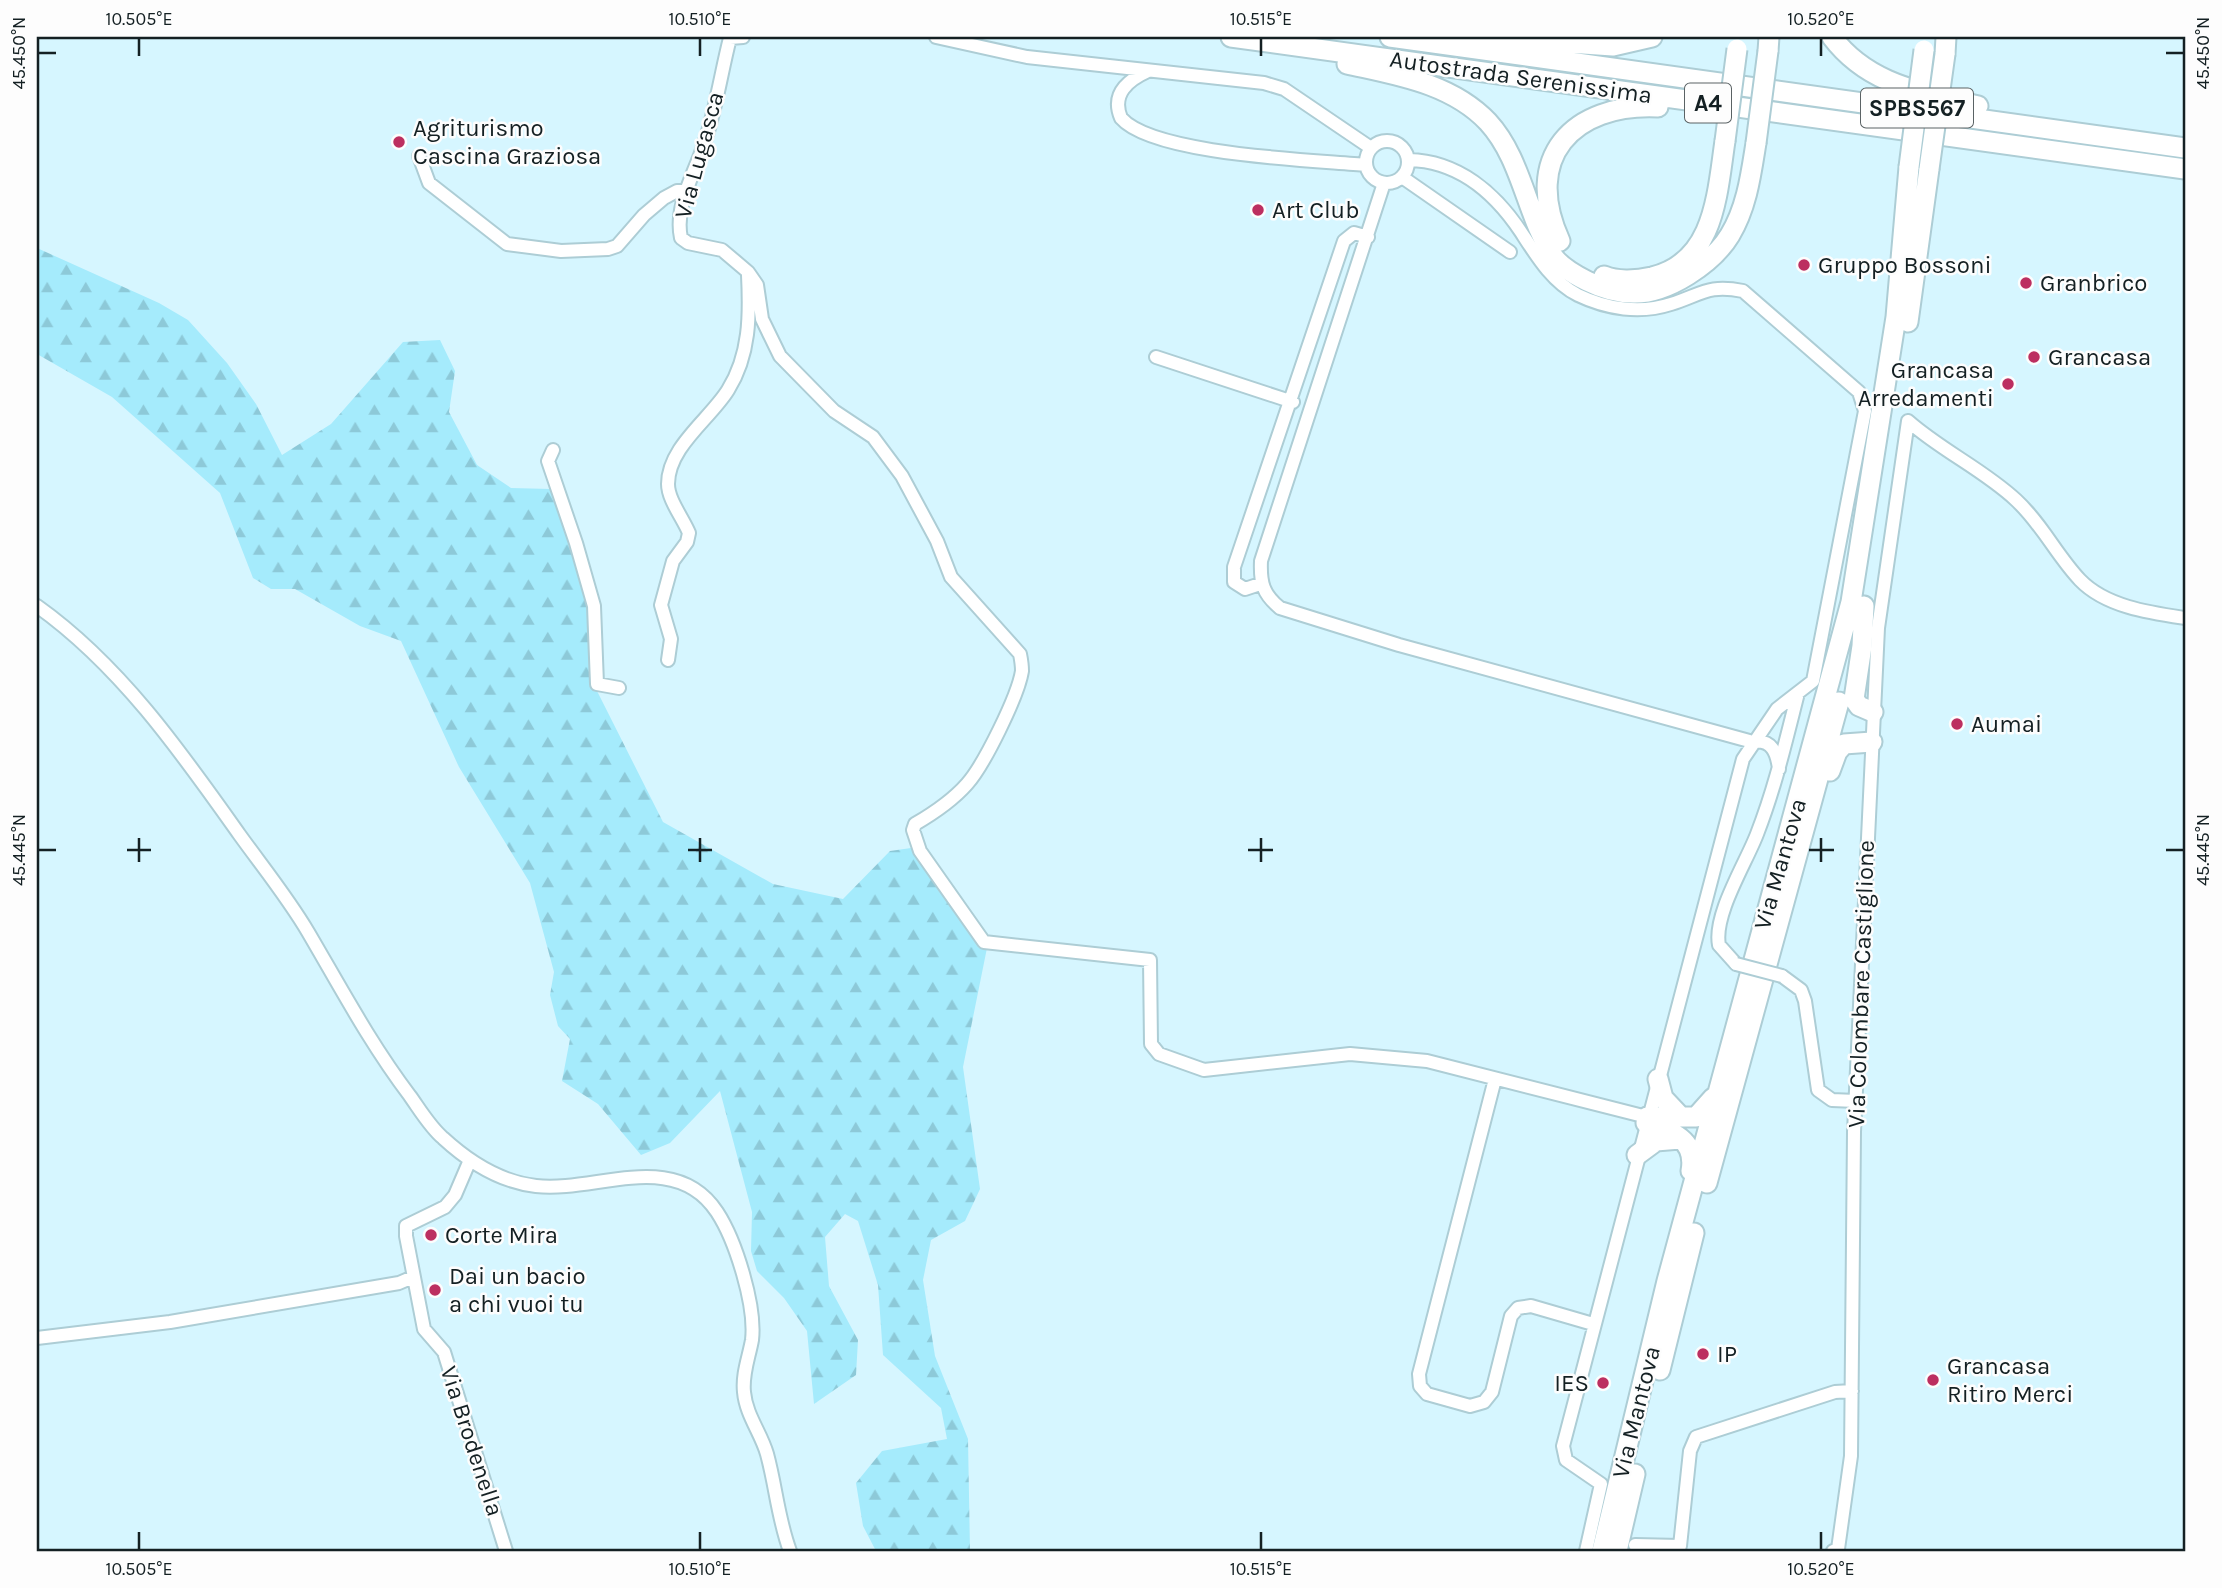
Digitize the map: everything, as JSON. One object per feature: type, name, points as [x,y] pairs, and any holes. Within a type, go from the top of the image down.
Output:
[{"type":"highway","points":[[1219,37],[1416,80],[1452,95],[1488,122],[1510,156],[1554,257],[1576,276],[1603,289],[1634,294],[1663,287],[1695,270],[1730,236],[1749,185],[1768,44]]},
{"type":"highway","name":"Autostrada Serenissima","points":[[1231,37],[2185,169]]},
{"type":"highway","name":"Autostrada Serenissima","points":[[1390,37],[2185,148]]},
{"type":"highway","points":[[1479,37],[1614,46],[1652,37]]},
{"type":"highway","points":[[1832,37],[1854,61],[1900,88],[2074,131]]},
{"type":"highway","points":[[1737,43],[1725,141],[1710,226],[1700,248],[1664,274],[1639,280],[1609,278],[1583,266],[1562,246],[1548,207],[1548,174],[1562,143],[1582,122],[1599,113],[1634,106],[1775,112]]},
{"type":"highway","name":"Via Mantova","points":[[1602,1551],[1718,1088],[1851,602],[1896,317],[1909,167],[1925,43]]},
{"type":"highway","name":"Via Mantova","points":[[1626,1548],[1681,1282],[1864,606],[1945,45]]},
{"type":"highway","points":[[1864,606],[1862,646],[1854,699],[1858,706],[1873,712]]},
{"type":"highway","points":[[1806,827],[1825,788],[1837,752],[1844,744],[1853,741],[1872,742]]},
{"type":"highway","points":[[1658,1079],[1663,1098],[1679,1116]]},
{"type":"highway","points":[[1646,1120],[1679,1116],[1688,1118],[1701,1114],[1718,1088]]},
{"type":"highway","points":[[1646,1120],[1681,1139],[1692,1150],[1686,1194],[1689,1204]]},
{"type":"highway","points":[[1637,1155],[1656,1141],[1681,1139]]},
{"type":"street","points":[[724,37],[743,37]]},
{"type":"street","points":[[936,37],[1027,57],[1264,83],[1284,89],[1371,148]]},
{"type":"street","name":"Via Lugasca","points":[[730,38],[705,143],[686,191],[681,238],[688,243],[722,250],[748,272]]},
{"type":"street","points":[[1148,71],[1128,82],[1118,97],[1117,109],[1121,118],[1138,132],[1197,148],[1366,165]]},
{"type":"street","points":[[1390,140],[1403,147],[1409,160],[1402,177],[1384,183],[1372,177],[1366,165],[1371,148],[1390,140]]},
{"type":"street","points":[[419,156],[429,183],[507,244],[561,251],[608,249],[618,246],[644,215],[664,198],[677,191],[686,191]]},
{"type":"street","points":[[1409,160],[1429,160],[1445,165],[1492,195],[1552,275],[1575,294],[1607,307],[1639,310],[1671,304],[1703,290],[1720,286],[1743,291],[1859,392],[1865,411],[1813,681],[1781,706],[1753,742],[1738,776],[1646,1120],[1562,1451],[1573,1467],[1601,1484],[1586,1551]]},
{"type":"street","points":[[1402,177],[1510,252]]},
{"type":"street","points":[[1384,183],[1261,561],[1260,584],[1268,598],[1280,608],[1399,645],[1753,742],[1766,743],[1774,749],[1779,769]]},
{"type":"street","points":[[1260,584],[1245,589],[1234,582],[1234,568],[1293,402],[1344,241],[1354,233],[1368,237]]},
{"type":"street","points":[[668,660],[671,639],[661,605],[673,561],[687,542],[689,533],[668,487],[669,470],[687,440],[728,390],[737,372],[750,315],[748,272]]},
{"type":"street","points":[[748,272],[757,285],[762,319],[780,356],[834,411],[873,437],[902,476],[937,541],[951,577],[1020,654],[1022,670],[1016,688],[978,769],[938,811],[915,824],[914,830],[920,850],[956,899],[978,937],[984,942],[1150,960],[1151,1045],[1159,1054],[1204,1070],[1350,1054],[1427,1061],[1646,1120]]},
{"type":"street","points":[[1156,357],[1293,402]]},
{"type":"street","name":"Via Colombare Castiglione","points":[[1836,1550],[1850,1477],[1856,1101],[1878,628],[1908,421],[1933,443],[2016,500],[2051,540],[2081,582],[2139,610],[2185,618]]},
{"type":"street","points":[[554,450],[548,461],[594,607],[597,684],[619,688]]},
{"type":"street","points":[[37,606],[87,646],[178,748],[306,928],[373,1047],[440,1135],[470,1160],[519,1183],[570,1187],[633,1176],[663,1178],[705,1198],[717,1212],[730,1236],[746,1292],[752,1337],[745,1370],[745,1398],[767,1452],[778,1518],[790,1551]]},
{"type":"street","points":[[1798,693],[1779,769],[1757,834],[1720,921],[1718,945],[1736,964],[1782,976],[1801,989],[1818,1090],[1832,1100],[1856,1101]]},
{"type":"street","points":[[1781,706],[1788,720],[1788,733]]},
{"type":"street","points":[[1495,1079],[1419,1374],[1420,1386],[1427,1394],[1470,1406],[1484,1402],[1492,1392],[1511,1316],[1518,1308],[1531,1306],[1594,1324]]},
{"type":"street","name":"Via Brodenella","points":[[470,1160],[454,1195],[445,1207],[406,1226],[424,1329],[444,1353],[506,1551]]},
{"type":"street","points":[[37,1338],[170,1322],[399,1283],[413,1277]]},
{"type":"street","points":[[1626,1548],[1680,1546],[1690,1451],[1696,1437],[1835,1392],[1852,1391]]},
{"type":"green space","points":[[37,248],[159,303],[188,320],[227,363],[256,404],[282,455],[331,424],[403,342],[440,340],[455,371],[449,412],[477,465],[511,488],[551,489],[592,601],[596,689],[663,822],[773,884],[843,899],[890,851],[925,846],[988,943],[963,1067],[980,1189],[965,1221],[931,1240],[923,1280],[935,1356],[968,1439],[970,1551],[876,1551],[863,1526],[856,1483],[882,1451],[947,1439],[941,1408],[883,1355],[878,1285],[858,1221],[845,1214],[825,1237],[829,1286],[858,1340],[856,1375],[814,1404],[807,1331],[784,1298],[757,1271],[751,1251],[752,1212],[720,1091],[670,1143],[641,1155],[598,1104],[562,1081],[570,1039],[558,1026],[550,995],[554,972],[530,883],[459,767],[401,641],[360,626],[295,589],[271,589],[253,578],[220,493],[112,397],[37,354]]},
{"type":"place","name":"Agriturismo Cascina Graziosa","points":[[399,142]]},
{"type":"place","name":"Art Club","points":[[1258,210]]},
{"type":"place","name":"Gruppo Bossoni","points":[[1804,265]]},
{"type":"place","name":"Granbrico","points":[[2026,283]]},
{"type":"place","name":"Grancasa","points":[[2034,357]]},
{"type":"place","name":"Grancasa Arredamenti","points":[[2008,384]]},
{"type":"place","name":"Aumai","points":[[1957,724]]},
{"type":"place","name":"Corte Mira","points":[[431,1235]]},
{"type":"place","name":"Dai un bacio a chi vuoi tu","points":[[435,1290]]},
{"type":"place","name":"IP","points":[[1703,1354]]},
{"type":"place","name":"Grancasa Ritiro Merci","points":[[1933,1380]]},
{"type":"place","name":"IES","points":[[1603,1383]]}]
